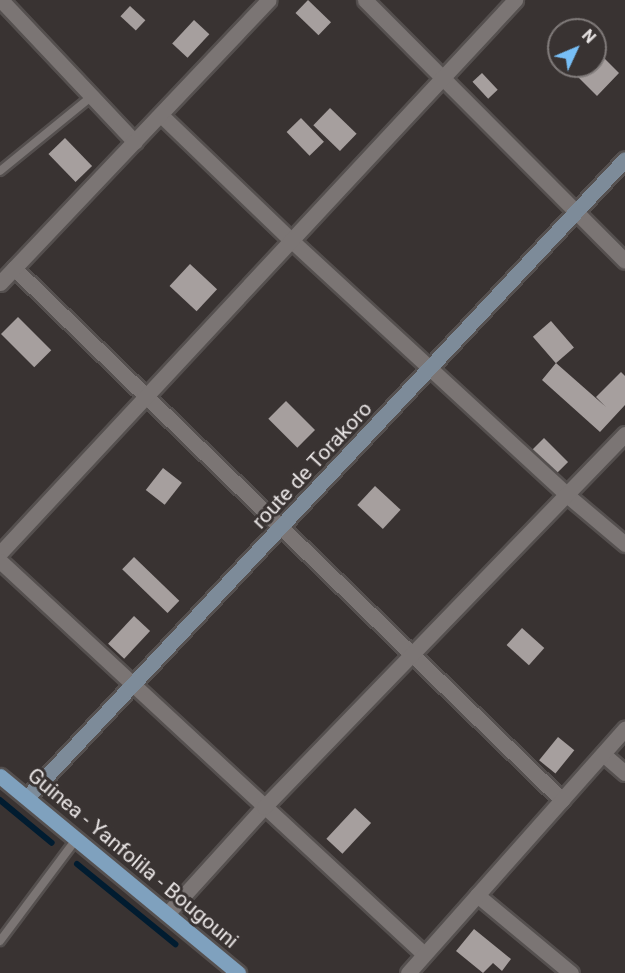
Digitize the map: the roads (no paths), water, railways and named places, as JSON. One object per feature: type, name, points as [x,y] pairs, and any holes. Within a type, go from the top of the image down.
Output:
[{"type":"main road","name":"Guinea - Yanfolila - Bougouni","points":[[0,776],[238,973]]},
{"type":"street","points":[[1,0],[135,142]]},
{"type":"street","points":[[0,283],[269,0]]},
{"type":"street","points":[[365,0],[625,261]]},
{"type":"street","points":[[0,553],[515,0]]},
{"type":"street","points":[[161,115],[430,369],[567,495],[625,544]]},
{"type":"street","name":"route de Torakoro","points":[[27,797],[625,159]]},
{"type":"street","points":[[14,268],[562,800]]},
{"type":"street","points":[[167,914],[264,807],[625,434]]},
{"type":"street","points":[[0,561],[424,954]]},
{"type":"street","points":[[408,973],[625,729]]},
{"type":"street","points":[[603,754],[625,772]]},
{"type":"street","points":[[477,895],[571,973]]},
{"type":"lane","points":[[0,171],[92,96]]},
{"type":"lane","points":[[0,941],[76,838]]},
{"type":"waterway","points":[[0,800],[52,843]]},
{"type":"waterway","points":[[77,864],[175,944]]}]
